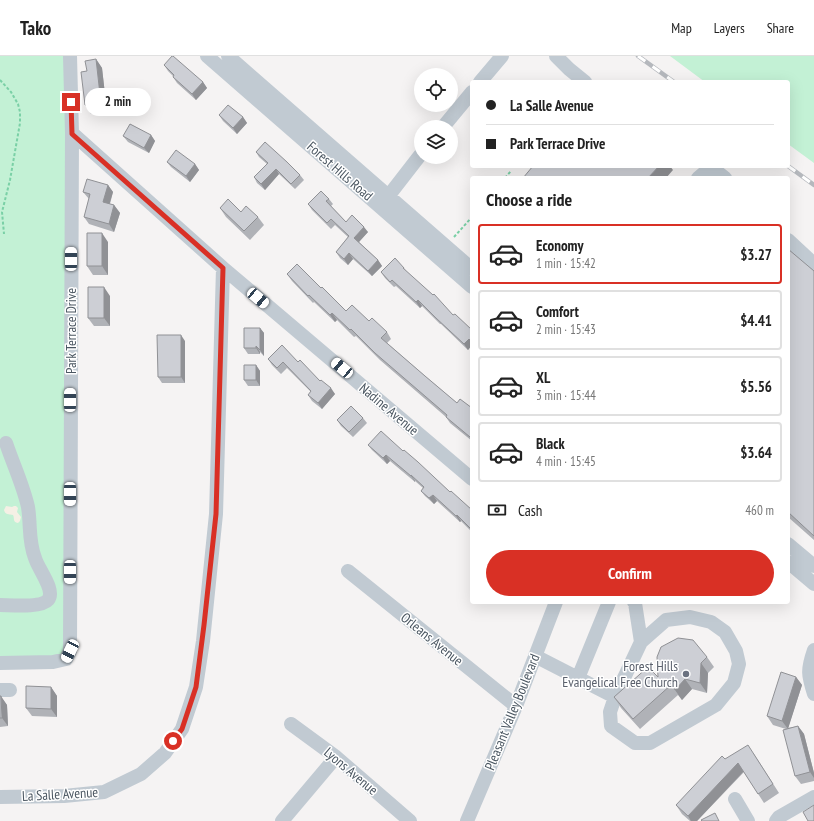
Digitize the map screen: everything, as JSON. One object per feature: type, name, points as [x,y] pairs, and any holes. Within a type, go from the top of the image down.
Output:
[{"type":"street","points":[[0,659],[58,658],[65,656],[68,650],[64,56]]},
{"type":"street","name":"Park Terrace Drive","points":[[0,663],[52,662],[66,658],[70,651],[72,134],[70,56]]},
{"type":"street","name":"Forest Hills Road","points":[[228,56],[384,201],[470,285]]},
{"type":"street","points":[[482,80],[502,56]]},
{"type":"street","points":[[556,56],[583,80]]},
{"type":"street","name":"Forest Hills Road","points":[[211,57],[384,201],[470,267]]},
{"type":"street","points":[[449,120],[470,94]]},
{"type":"street","name":"Nadine Avenue","points":[[72,134],[223,268],[470,477]]},
{"type":"street","points":[[384,201],[414,163]]},
{"type":"street","points":[[700,176],[708,168]]},
{"type":"street","points":[[712,168],[722,176]]},
{"type":"street","points":[[790,242],[814,264]]},
{"type":"street","name":"La Salle Avenue","points":[[0,797],[64,796],[104,792],[141,774],[165,753],[182,729],[196,687],[203,641],[216,514],[223,268]]},
{"type":"street","points":[[0,605],[11,606],[45,603],[50,596],[48,586],[32,550],[27,506],[6,443]]},
{"type":"street","points":[[790,546],[814,566]]},
{"type":"street","points":[[790,564],[814,584]]},
{"type":"street","name":"Orleans Avenue","points":[[348,571],[516,706]]},
{"type":"street","name":"Pleasant Valley Boulevard","points":[[466,821],[516,706],[555,604]]},
{"type":"street","points":[[578,678],[608,604]]},
{"type":"street","points":[[635,604],[642,642]]},
{"type":"street","points":[[690,617],[711,622],[725,632],[736,651],[739,664],[734,683],[716,705],[650,743],[635,743],[611,726],[610,712],[614,697],[642,642],[666,620],[690,617]]},
{"type":"street","points":[[814,650],[810,663],[809,677],[814,694]]},
{"type":"street","points":[[535,656],[614,697]]},
{"type":"street","name":"Lyons Avenue","points":[[291,724],[336,757],[410,821]]},
{"type":"street","points":[[282,821],[336,757]]},
{"type":"street","points":[[776,821],[779,816],[814,797]]},
{"type":"street","points":[[735,799],[748,821]]},
{"type":"path","points":[[0,80],[11,92],[18,104],[20,112],[20,123],[10,180],[2,212],[4,234]]},
{"type":"path","points":[[507,176],[511,171]]},
{"type":"path","points":[[454,237],[470,218]]},
{"type":"green space","points":[[0,56],[67,56],[72,663],[0,663]]},
{"type":"green space","points":[[670,56],[814,56],[814,163],[790,145],[790,80],[702,80]]},
{"type":"sand","points":[[6,506],[16,506],[18,508],[17,512],[21,517],[18,523],[14,521],[13,515],[5,513],[4,510]]},
{"type":"building","points":[[172,56],[203,82],[192,94],[173,77],[174,75],[164,65]]},
{"type":"building","points":[[96,59],[101,103],[85,105],[81,72],[87,71],[85,61]]},
{"type":"building","points":[[228,105],[243,117],[233,128],[219,115]]},
{"type":"building","points":[[130,124],[151,135],[144,148],[123,136]]},
{"type":"building","points":[[265,142],[300,175],[291,184],[276,169],[261,184],[254,177],[268,163],[256,152]]},
{"type":"building","points":[[176,150],[195,164],[186,176],[167,162]]},
{"type":"building","points":[[531,168],[657,168],[650,176],[525,176]]},
{"type":"building","points":[[87,179],[108,185],[103,202],[114,205],[109,224],[84,217],[90,194],[83,192]]},
{"type":"building","points":[[321,191],[329,199],[326,201],[346,222],[352,215],[364,227],[354,238],[378,260],[368,271],[349,253],[344,259],[336,252],[349,236],[331,219],[327,223],[308,204]]},
{"type":"building","points":[[228,199],[241,212],[246,206],[258,217],[244,231],[220,208]]},
{"type":"building","points":[[87,233],[102,233],[102,266],[87,266]]},
{"type":"building","points":[[790,251],[814,271],[814,536],[790,514]]},
{"type":"building","points":[[395,258],[403,268],[433,295],[434,294],[453,315],[455,314],[470,328],[470,340],[469,339],[464,344],[418,300],[416,302],[392,280],[390,282],[381,272]]},
{"type":"building","points":[[297,264],[346,311],[352,305],[369,321],[372,318],[387,332],[381,338],[457,403],[460,399],[470,406],[470,437],[446,417],[447,415],[375,353],[351,329],[350,330],[332,313],[330,315],[309,295],[308,296],[287,274]]},
{"type":"building","points":[[88,287],[104,287],[104,318],[88,318]]},
{"type":"building","points":[[244,328],[260,328],[260,350],[256,346],[256,348],[244,348]]},
{"type":"building","points":[[157,335],[181,335],[181,377],[158,377]]},
{"type":"building","points":[[282,345],[298,362],[300,360],[320,381],[321,380],[331,388],[318,403],[308,395],[311,391],[283,362],[277,368],[268,359]]},
{"type":"building","points":[[244,365],[256,365],[256,380],[244,380]]},
{"type":"building","points":[[351,406],[363,418],[349,432],[337,420]]},
{"type":"building","points":[[381,431],[470,508],[470,528],[433,495],[429,498],[421,491],[424,487],[411,475],[386,455],[383,458],[368,445]]},
{"type":"building","points":[[678,638],[693,640],[707,657],[701,663],[700,683],[685,679],[675,690],[672,684],[633,719],[614,697],[648,667],[658,677],[657,657],[661,647]]},
{"type":"building","points":[[781,672],[796,677],[782,721],[767,716]]},
{"type":"building","points":[[26,686],[51,687],[51,709],[26,708]]},
{"type":"building","points":[[1,696],[2,718],[0,718]]},
{"type":"building","points":[[798,726],[810,772],[795,776],[783,730]]},
{"type":"building","points":[[748,745],[773,784],[758,794],[738,763],[688,816],[676,805],[722,756],[725,759]]},
{"type":"building","points":[[814,805],[814,821],[808,821],[803,812]]},
{"type":"building","points":[[715,813],[719,821],[701,820]]},
{"type":"railway","points":[[638,56],[671,80]]},
{"type":"railway","points":[[790,167],[814,185]]},
{"type":"place","name":"Forest Hills Evangelical Free Church","points":[[686,674]]},
{"type":"route","points":[[71,102],[72,134],[223,268],[216,514],[203,641],[196,687],[182,729],[173,741]]}]
